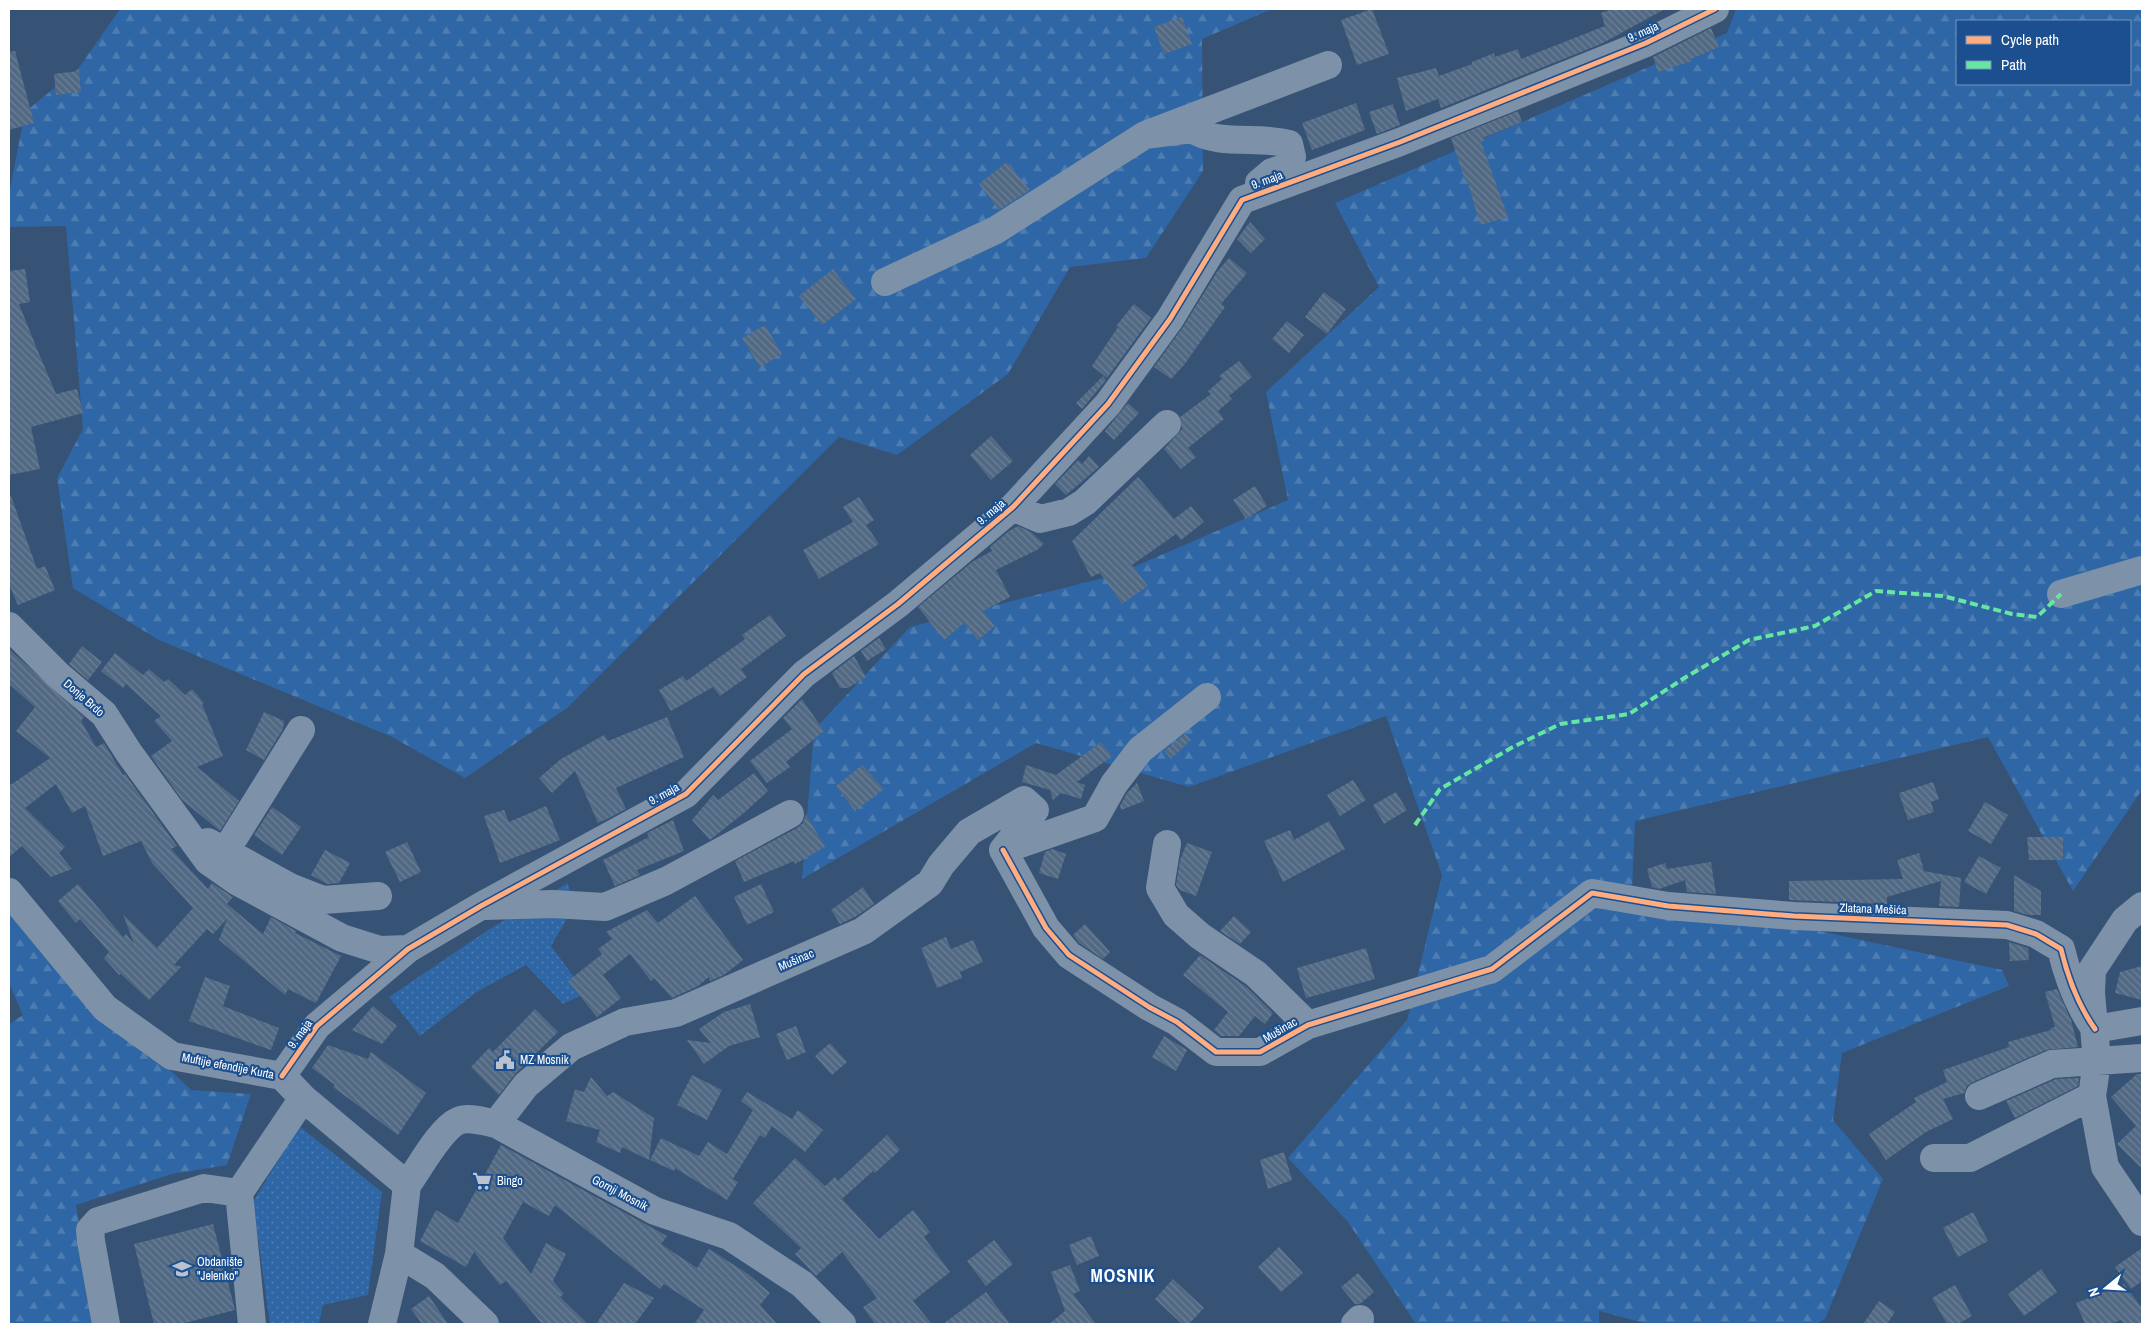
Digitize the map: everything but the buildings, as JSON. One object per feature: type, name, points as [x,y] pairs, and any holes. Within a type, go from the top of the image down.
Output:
[{"type":"street","name":"9. maja","points":[[1646,43],[1676,9]]},
{"type":"street","name":"9. maja","points":[[1242,200],[1400,142],[1646,43],[1715,9]]},
{"type":"street","name":"9. maja","points":[[885,282],[996,230],[1145,135],[1328,66]]},
{"type":"street","name":"9. maja","points":[[282,1076],[316,1026],[408,950],[481,906],[686,794],[804,674],[898,604],[1013,507],[1108,404],[1170,319],[1242,200],[1272,172],[1287,167],[1292,157],[1289,144],[1274,139],[1204,136],[1192,128],[1145,135]]},
{"type":"street","name":"9. maja","points":[[1013,507],[1040,519],[1069,512],[1085,502],[1167,424]]},
{"type":"street","points":[[2061,594],[2142,570]]},
{"type":"street","name":"Donje Brdo","points":[[9,626],[58,675],[104,714],[208,861],[255,891],[342,938],[380,950],[408,950]]},
{"type":"street","points":[[1003,850],[1095,818],[1114,784],[1140,750],[1207,697]]},
{"type":"street","points":[[225,852],[301,730]]},
{"type":"street","name":"Mušinac","points":[[496,1124],[526,1085],[571,1046],[626,1022],[676,1013],[863,931],[930,883],[941,865],[969,832],[1024,800],[1035,810],[1003,850],[1046,928],[1069,955],[1148,1007],[1177,1022],[1216,1052],[1260,1052],[1308,1025],[1492,968],[1592,893]]},
{"type":"street","name":"9. maja","points":[[481,906],[553,904],[605,907],[666,881],[790,814]]},
{"type":"street","name":"Donje Brdo","points":[[183,828],[290,887],[323,900],[378,896]]},
{"type":"street","name":"Mušinac","points":[[1167,844],[1160,888],[1176,915],[1200,936],[1256,974],[1308,1025]]},
{"type":"street","name":"Muftije efendije Kurta","points":[[9,892],[105,1008],[172,1056],[282,1076],[302,1098],[408,1185]]},
{"type":"street","name":"Zlatana Mešića","points":[[1592,893],[1668,906],[1794,916],[2007,925],[2036,934],[2062,949],[2066,972],[2083,1012],[2095,1028]]},
{"type":"street","points":[[2142,906],[2125,920],[2092,970],[2091,993],[2097,1062],[2092,1096],[2105,1167],[2142,1222]]},
{"type":"street","points":[[2095,1028],[2142,1021]]},
{"type":"street","points":[[1979,1096],[2052,1064],[2142,1058]]},
{"type":"street","points":[[1934,1158],[1970,1158],[2092,1096]]},
{"type":"street","points":[[252,1324],[239,1193],[302,1098]]},
{"type":"street","name":"Gornji Mosnik","points":[[408,1185],[445,1132],[458,1121],[475,1120],[496,1124],[655,1211],[729,1236],[802,1284],[842,1324]]},
{"type":"street","points":[[382,1324],[399,1254],[408,1185]]},
{"type":"street","points":[[106,1324],[90,1230],[98,1221],[204,1188],[239,1193]]},
{"type":"street","points":[[399,1254],[435,1276],[485,1324]]},
{"type":"green space","points":[[120,9],[1272,9],[1202,39],[1203,171],[1146,258],[1070,267],[1008,374],[897,455],[839,437],[567,708],[465,778],[392,737],[159,640],[73,588],[57,478],[83,429],[66,226],[9,227],[9,194],[25,112],[78,69]]},
{"type":"green space","points":[[1736,9],[2142,9],[2142,790],[2073,891],[1988,737],[1635,821],[1632,891],[2002,970],[2009,986],[1842,1053],[1833,1120],[1883,1179],[1825,1319],[1816,1324],[1648,1324],[1599,1311],[1599,1324],[1416,1324],[1348,1222],[1288,1158],[1407,1020],[1442,875],[1386,716],[1189,787],[1036,743],[802,879],[814,730],[910,627],[1115,575],[1288,500],[1266,392],[1379,287],[1335,203],[1727,33]]},
{"type":"green space","points":[[568,883],[573,909],[551,946],[586,993],[563,1004],[526,965],[478,991],[420,1036],[389,997],[491,928]]},
{"type":"green space","points":[[9,910],[105,1008],[191,1090],[251,1094],[227,1165],[172,1174],[76,1205],[96,1324],[9,1324],[9,1024],[23,1015],[9,983]]},
{"type":"green space","points":[[299,1126],[382,1192],[368,1295],[323,1305],[319,1324],[270,1324],[253,1202]]},
{"type":"marked path","points":[[1415,825],[1440,789],[1511,748],[1560,724],[1629,714],[1686,677],[1749,640],[1815,626],[1876,591],[1943,596],[2012,614],[2037,617],[2061,594]]},
{"type":"cycle path","points":[[282,1076],[317,1026],[408,949],[481,906],[686,794],[804,674],[898,604],[1013,507],[1108,404],[1170,319],[1242,200],[1400,142],[1646,43],[1715,9]]},
{"type":"cycle path","points":[[1003,850],[1046,928],[1069,955],[1149,1007],[1177,1022],[1216,1052],[1260,1052],[1308,1025],[1492,969],[1592,893],[1668,906],[1794,916],[2007,925],[2036,934],[2061,949],[2074,991],[2095,1029]]},
{"type":"place","name":"MZ Mosnik","points":[[505,1060]]},
{"type":"place","name":"Bingo","points":[[482,1181]]},
{"type":"place","name":"Obdanište \"Jelenko\"","points":[[182,1269]]},
{"type":"district","name":"MOSNIK","points":[[1123,1275]]}]
